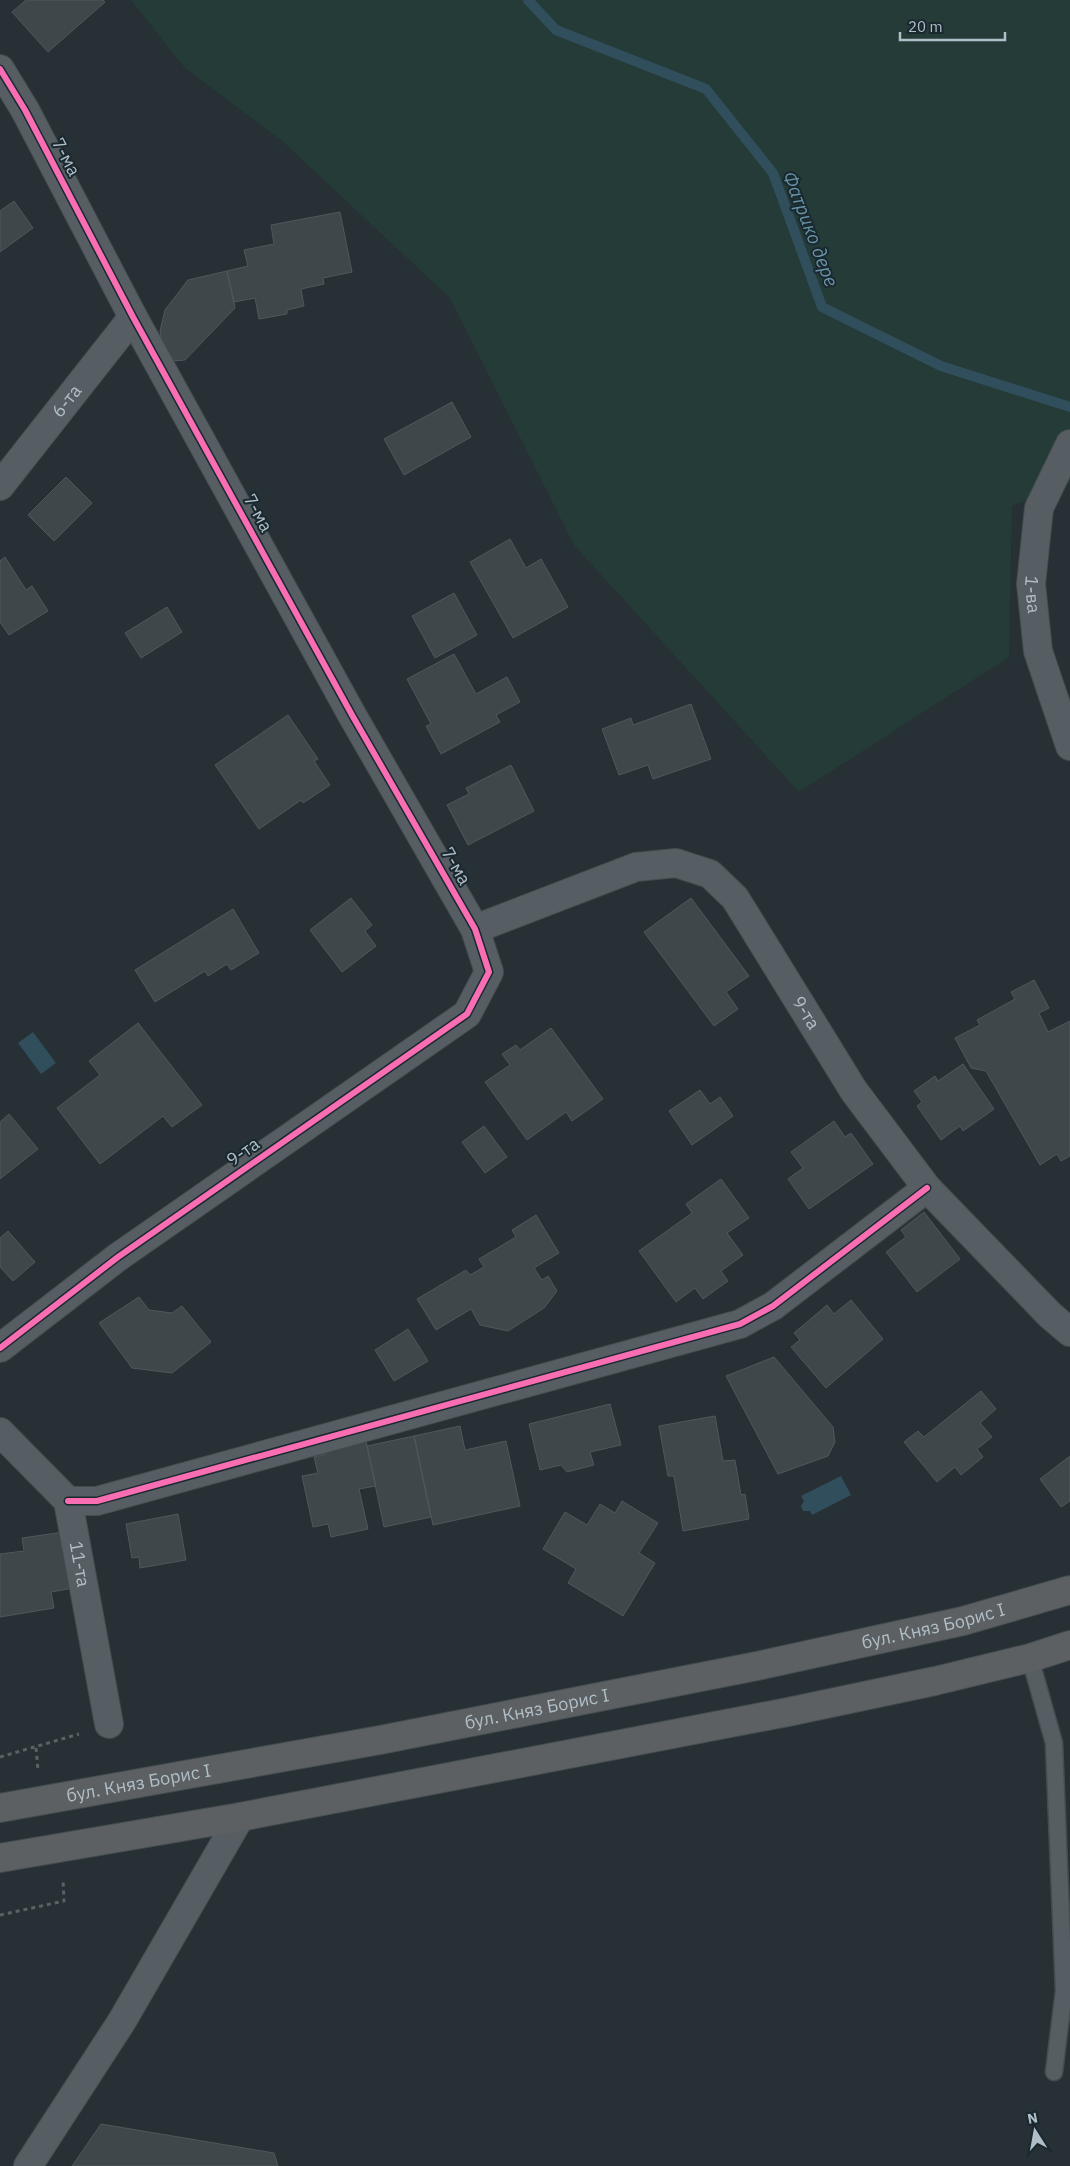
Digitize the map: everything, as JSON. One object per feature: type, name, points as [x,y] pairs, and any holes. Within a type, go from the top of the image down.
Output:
[{"type":"highway","name":"бул. Княз Борис I","points":[[0,1808],[380,1740],[757,1666],[963,1621],[1070,1590]]},
{"type":"highway","points":[[0,1858],[240,1818],[788,1712],[935,1681],[1030,1658],[1070,1645]]},
{"type":"street","name":"7-ма","points":[[0,69],[25,110],[133,317],[352,715],[475,929],[489,972]]},
{"type":"street","name":"6-та","points":[[0,486],[133,317]]},
{"type":"street","name":"1-ва","points":[[1070,444],[1040,508],[1031,584],[1038,651],[1070,746]]},
{"type":"street","name":"9-та","points":[[475,929],[636,867],[676,863],[710,874],[735,898],[854,1091],[927,1188],[1050,1315],[1070,1332]]},
{"type":"street","name":"9-та","points":[[0,1348],[118,1257],[467,1014],[489,972]]},
{"type":"street","points":[[0,1432],[68,1502],[97,1500],[740,1324],[773,1306],[927,1188]]},
{"type":"street","name":"11-та","points":[[68,1502],[109,1724]]},
{"type":"street","points":[[28,2166],[122,2020],[240,1818]]},
{"type":"lane","points":[[1030,1658],[1054,1743],[1064,1991],[1054,2072]]},
{"type":"path","points":[[0,1757],[36,1748],[109,1724]]},
{"type":"path","points":[[0,1915],[64,1901]]},
{"type":"green space","points":[[131,0],[1070,0],[1070,483],[1012,506],[1009,657],[799,792],[574,545],[450,298],[281,140],[184,67]]},
{"type":"water","points":[[33,1032],[56,1063],[41,1074],[18,1043]]},
{"type":"water","points":[[841,1476],[851,1495],[812,1515],[810,1511],[803,1511],[801,1506],[804,1501],[801,1496]]},
{"type":"building","points":[[26,0],[103,0],[105,2],[48,52],[12,12]]},
{"type":"building","points":[[14,201],[33,228],[0,252],[0,211]]},
{"type":"building","points":[[340,212],[352,272],[323,278],[324,284],[301,289],[304,306],[287,310],[287,314],[259,319],[255,298],[234,302],[227,271],[248,266],[244,250],[274,244],[271,225]]},
{"type":"building","points":[[227,271],[235,308],[185,360],[173,361],[162,343],[160,331],[165,310],[188,280]]},
{"type":"building","points":[[452,402],[471,437],[404,475],[384,439]]},
{"type":"building","points":[[66,477],[92,503],[54,541],[28,515]]},
{"type":"building","points":[[510,539],[526,568],[541,559],[568,607],[513,638],[470,562]]},
{"type":"building","points":[[5,557],[26,590],[32,586],[48,611],[9,635],[0,622],[0,561]]},
{"type":"building","points":[[454,593],[477,635],[435,658],[412,616]]},
{"type":"building","points":[[167,607],[182,632],[141,658],[125,633]]},
{"type":"building","points":[[454,654],[476,694],[507,677],[520,702],[496,715],[500,722],[441,754],[426,726],[431,724],[407,679]]},
{"type":"building","points":[[691,704],[711,759],[653,779],[648,765],[619,775],[602,729],[631,718],[633,725]]},
{"type":"building","points":[[288,715],[318,759],[314,761],[330,785],[303,803],[301,800],[259,829],[215,765]]},
{"type":"building","points":[[511,765],[534,811],[468,845],[447,805],[469,794],[466,788]]},
{"type":"building","points":[[351,898],[372,925],[365,931],[376,946],[342,972],[310,930]]},
{"type":"building","points":[[691,898],[749,976],[726,992],[738,1009],[714,1026],[644,932]]},
{"type":"building","points":[[233,909],[259,953],[231,970],[227,964],[208,976],[205,971],[155,1002],[135,970]]},
{"type":"building","points":[[1034,980],[1049,1008],[1039,1013],[1048,1032],[1070,1021],[1070,1156],[1061,1161],[1057,1154],[1040,1165],[986,1071],[971,1068],[955,1038],[980,1025],[977,1020],[1015,999],[1011,992]]},
{"type":"building","points":[[138,1023],[202,1105],[172,1127],[163,1116],[100,1164],[57,1108],[100,1075],[89,1061]]},
{"type":"building","points":[[551,1028],[603,1099],[572,1121],[566,1112],[527,1140],[485,1082],[510,1065],[502,1054],[516,1045],[520,1050]]},
{"type":"building","points":[[963,1064],[994,1109],[963,1131],[960,1126],[941,1140],[917,1106],[922,1102],[914,1091],[935,1076],[938,1081]]},
{"type":"building","points":[[700,1090],[710,1104],[720,1097],[733,1116],[692,1145],[669,1111]]},
{"type":"building","points":[[9,1114],[38,1149],[0,1179],[0,1122]]},
{"type":"building","points":[[834,1121],[845,1137],[851,1133],[873,1164],[809,1209],[788,1179],[803,1168],[791,1152]]},
{"type":"building","points":[[484,1126],[507,1157],[485,1173],[462,1142]]},
{"type":"building","points":[[721,1179],[749,1218],[727,1233],[743,1255],[721,1271],[728,1281],[703,1299],[695,1288],[676,1302],[639,1251],[692,1213],[686,1204]]},
{"type":"building","points":[[924,1212],[960,1259],[917,1292],[886,1252],[906,1237],[901,1230]]},
{"type":"building","points":[[536,1215],[559,1253],[534,1268],[542,1280],[548,1276],[557,1291],[544,1308],[508,1331],[480,1325],[471,1309],[436,1330],[417,1299],[466,1270],[470,1275],[484,1267],[479,1259],[516,1237],[512,1230]]},
{"type":"building","points":[[8,1231],[35,1262],[13,1281],[0,1267],[0,1238]]},
{"type":"building","points":[[139,1297],[149,1310],[172,1313],[182,1306],[211,1342],[172,1373],[132,1368],[99,1323]]},
{"type":"building","points":[[851,1300],[883,1339],[826,1388],[791,1347],[800,1340],[794,1333],[827,1305],[834,1314]]},
{"type":"building","points":[[408,1329],[428,1361],[394,1381],[375,1350]]},
{"type":"building","points":[[774,1357],[833,1427],[835,1442],[828,1456],[778,1474],[726,1376]]},
{"type":"building","points":[[981,1391],[996,1409],[980,1423],[992,1437],[977,1449],[983,1457],[961,1475],[955,1467],[937,1482],[904,1442],[918,1431],[924,1437]]},
{"type":"building","points":[[610,1404],[621,1445],[590,1452],[594,1465],[567,1472],[561,1465],[540,1470],[529,1424]]},
{"type":"building","points":[[715,1416],[723,1461],[735,1460],[741,1495],[745,1494],[749,1519],[683,1531],[674,1476],[668,1476],[659,1426]]},
{"type":"building","points":[[460,1426],[465,1450],[506,1441],[520,1506],[433,1525],[414,1436]]},
{"type":"building","points":[[364,1432],[376,1486],[359,1489],[368,1529],[331,1537],[328,1524],[313,1527],[302,1476],[318,1473],[314,1457],[326,1454],[323,1441]]},
{"type":"building","points":[[414,1436],[431,1517],[384,1527],[367,1446]]},
{"type":"building","points":[[1070,1456],[1070,1501],[1061,1507],[1040,1479]]},
{"type":"building","points":[[622,1501],[658,1523],[639,1553],[655,1563],[623,1616],[568,1583],[576,1569],[543,1549],[565,1512],[587,1525],[600,1504],[615,1513]]},
{"type":"building","points":[[178,1514],[186,1560],[140,1568],[139,1557],[132,1558],[126,1524]]},
{"type":"building","points":[[64,1532],[73,1588],[51,1592],[54,1608],[0,1617],[0,1554],[24,1551],[22,1538]]},
{"type":"building","points":[[101,2124],[274,2153],[278,2166],[72,2166]]},
{"type":"waterway","name":"Фатрико дере","points":[[528,0],[556,30],[706,89],[773,173],[822,307],[941,366],[1070,407]]},
{"type":"cycle path","points":[[0,69],[25,110],[133,317],[352,715],[475,929],[489,972],[467,1014],[118,1257],[0,1348]]},
{"type":"cycle path","points":[[68,1501],[97,1501],[740,1324],[773,1306],[927,1188]]}]
